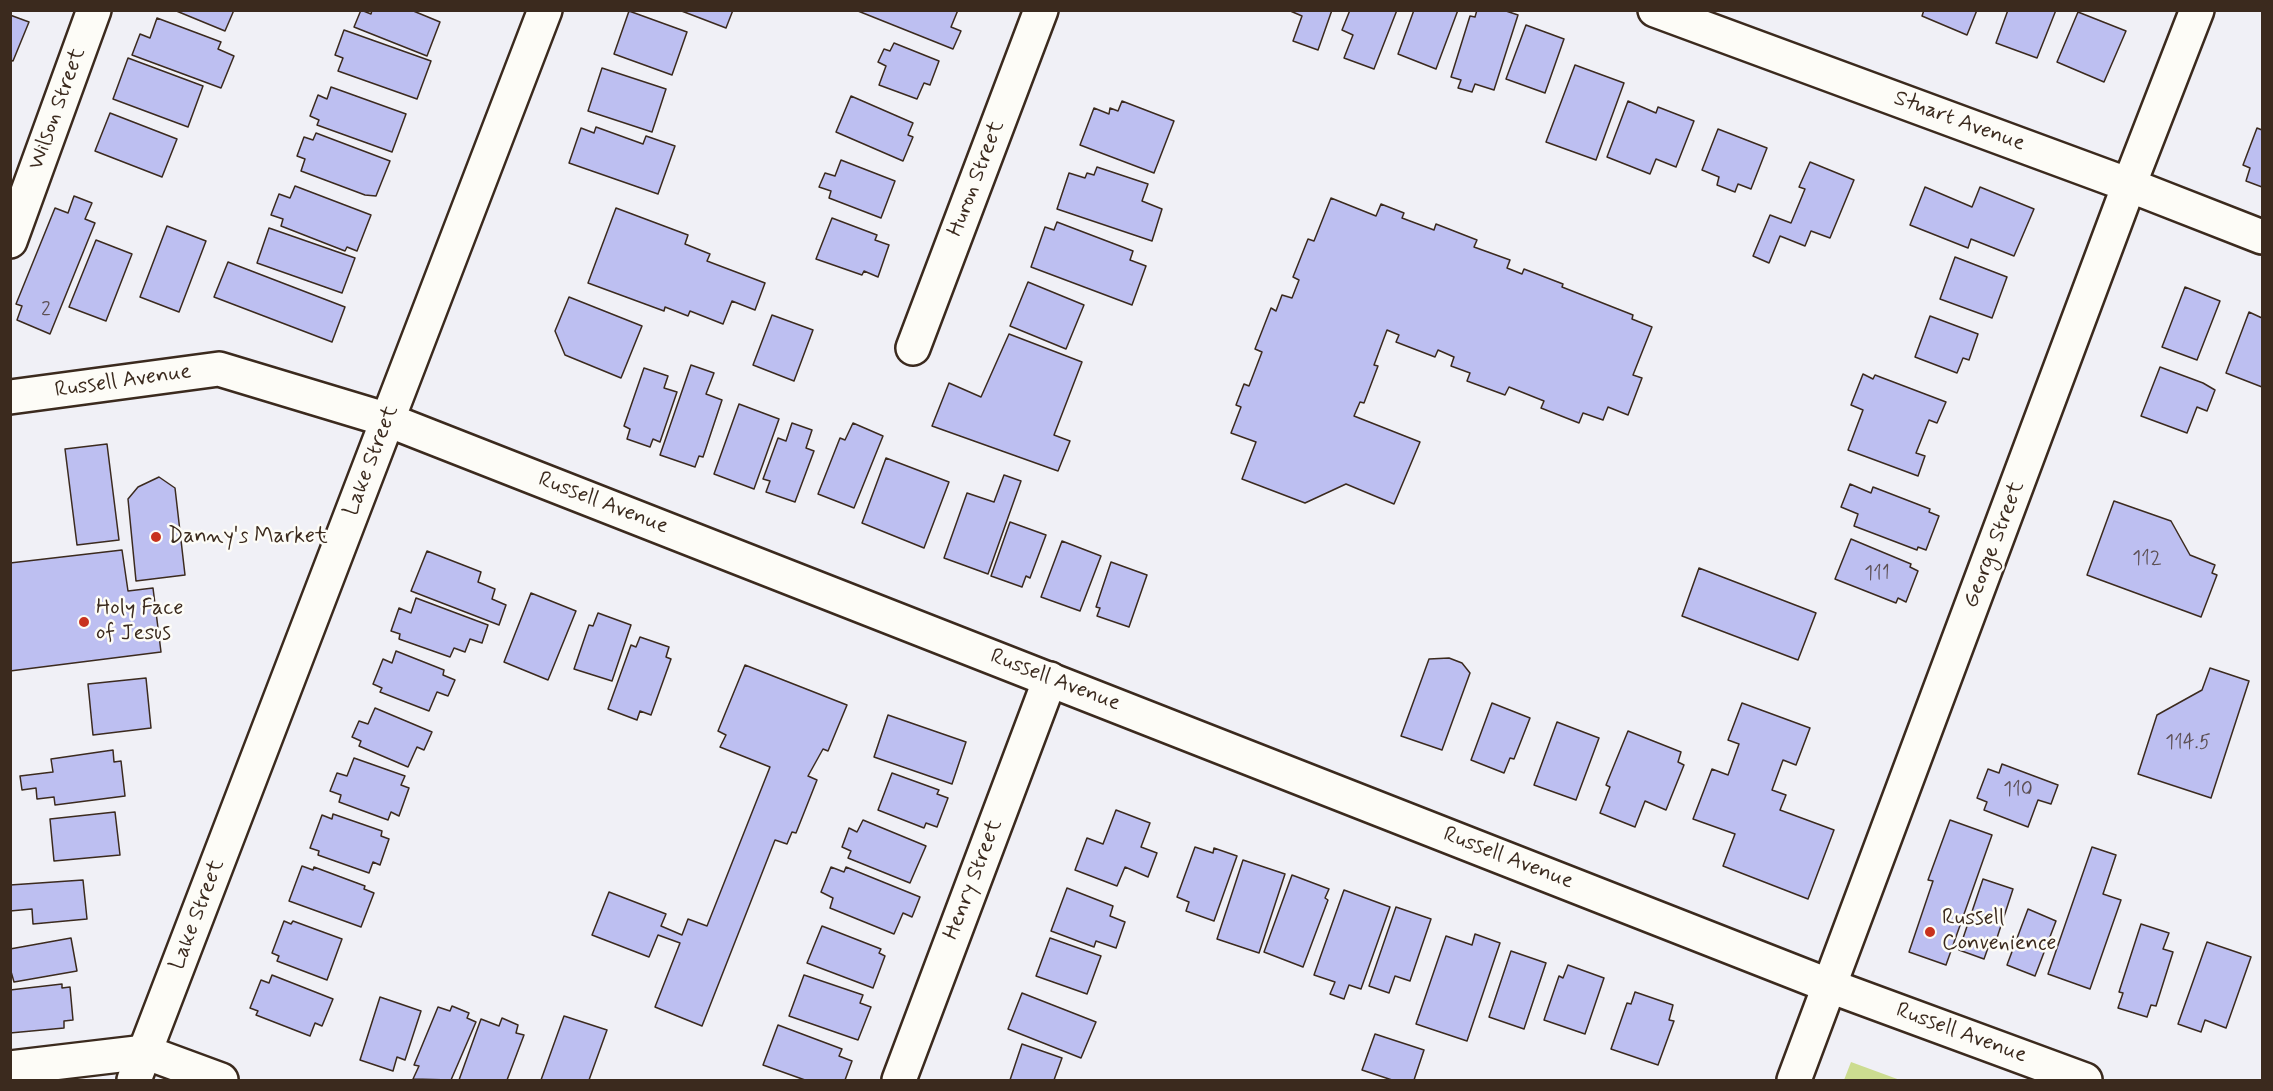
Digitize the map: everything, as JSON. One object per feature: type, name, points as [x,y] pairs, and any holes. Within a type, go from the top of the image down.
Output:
[{"type":"street","name":"Wilson Street","points":[[10,241],[94,10]]},
{"type":"street","name":"Lake Street","points":[[140,1066],[545,10]]},
{"type":"street","name":"Huron Street","points":[[913,348],[1041,10]]},
{"type":"street","name":"Stuart Avenue","points":[[1655,10],[2129,185],[2262,237]]},
{"type":"street","name":"George Street","points":[[1794,1080],[2129,185],[2197,10]]},
{"type":"street","name":"Russell Avenue","points":[[10,398],[219,369],[387,420],[1830,986],[2085,1080]]},
{"type":"street","name":"Henry Street","points":[[899,1080],[1050,679]]},
{"type":"street","points":[[10,1068],[140,1066],[221,1080]]},
{"type":"green space","points":[[1851,1062],[1900,1080],[1844,1080]]},
{"type":"building","points":[[174,10],[234,10],[225,31]]},
{"type":"building","points":[[361,10],[371,14],[372,10],[411,10],[440,22],[427,56],[354,27]]},
{"type":"building","points":[[679,10],[733,10],[726,28]]},
{"type":"building","points":[[958,10],[951,27],[961,31],[953,49],[858,11]]},
{"type":"building","points":[[1288,10],[1332,10],[1318,50],[1293,41],[1302,16]]},
{"type":"building","points":[[1350,10],[1397,10],[1374,69],[1344,58],[1353,35],[1342,30]]},
{"type":"building","points":[[1414,10],[1458,10],[1436,69],[1398,54]]},
{"type":"building","points":[[1477,10],[1503,10],[1518,15],[1494,90],[1475,84],[1472,92],[1458,88],[1461,80],[1451,77],[1470,16],[1475,17]]},
{"type":"building","points":[[1924,10],[1977,10],[1967,35],[1922,16]]},
{"type":"building","points":[[2008,10],[2056,10],[2037,58],[1996,43]]},
{"type":"building","points":[[629,11],[687,32],[672,75],[614,54]]},
{"type":"building","points":[[2078,12],[2126,31],[2104,82],[2057,62]]},
{"type":"building","points":[[10,15],[29,22],[13,61],[10,60]]},
{"type":"building","points":[[157,18],[221,42],[218,49],[234,56],[221,88],[132,55],[140,34],[150,38]]},
{"type":"building","points":[[1526,25],[1564,39],[1545,93],[1506,79]]},
{"type":"building","points":[[344,30],[431,61],[417,99],[338,71],[343,58],[335,55]]},
{"type":"building","points":[[894,43],[939,61],[930,85],[924,83],[917,99],[879,85],[886,66],[878,62],[884,49],[890,51]]},
{"type":"building","points":[[128,58],[203,86],[188,127],[113,99]]},
{"type":"building","points":[[1575,65],[1624,83],[1596,160],[1546,142]]},
{"type":"building","points":[[602,68],[666,89],[652,132],[588,111]]},
{"type":"building","points":[[331,87],[406,114],[392,152],[317,125],[319,120],[310,116],[318,95],[327,99]]},
{"type":"building","points":[[851,96],[913,123],[908,135],[913,137],[903,161],[836,132]]},
{"type":"building","points":[[1122,101],[1174,121],[1154,173],[1080,145],[1094,108],[1109,114],[1110,108],[1118,111]]},
{"type":"building","points":[[1628,101],[1656,113],[1658,107],[1694,121],[1676,167],[1656,159],[1650,174],[1607,157]]},
{"type":"building","points":[[110,113],[177,139],[162,177],[95,151]]},
{"type":"building","points":[[596,127],[643,144],[646,136],[675,146],[658,194],[569,163],[581,128],[594,133]]},
{"type":"building","points":[[2257,128],[2262,130],[2262,187],[2246,181],[2250,168],[2243,165]]},
{"type":"building","points":[[1718,129],[1767,148],[1751,189],[1738,184],[1735,192],[1717,185],[1719,177],[1702,170]]},
{"type":"building","points":[[316,133],[390,161],[376,196],[365,195],[301,171],[305,159],[297,156],[304,137],[313,140]]},
{"type":"building","points":[[841,160],[895,181],[881,218],[829,198],[831,191],[819,187],[825,173],[835,176]]},
{"type":"building","points":[[1810,162],[1854,180],[1830,238],[1811,231],[1805,246],[1780,236],[1769,263],[1753,256],[1770,215],[1791,223],[1805,189],[1799,187]]},
{"type":"building","points":[[1097,167],[1148,184],[1142,201],[1162,209],[1152,241],[1057,209],[1069,173],[1085,178],[1087,173],[1094,175]]},
{"type":"building","points":[[295,186],[371,215],[357,251],[347,247],[345,251],[281,226],[283,219],[271,215],[279,194],[290,198]]},
{"type":"building","points":[[1925,187],[1972,207],[1980,187],[2034,209],[2014,256],[1971,239],[1968,248],[1910,225]]},
{"type":"building","points":[[74,196],[92,203],[85,219],[95,223],[50,334],[17,320],[22,306],[16,304],[55,208],[68,213]]},
{"type":"building","points":[[1331,198],[1376,216],[1381,204],[1404,213],[1402,218],[1434,230],[1436,224],[1477,240],[1474,247],[1510,260],[1507,268],[1522,274],[1524,269],[1563,284],[1562,287],[1633,315],[1632,319],[1652,327],[1633,375],[1642,378],[1628,415],[1608,407],[1603,420],[1583,413],[1579,423],[1541,408],[1544,401],[1509,387],[1505,395],[1467,381],[1470,373],[1451,366],[1454,357],[1438,350],[1435,357],[1396,342],[1399,335],[1387,330],[1374,365],[1378,366],[1364,403],[1360,402],[1354,416],[1420,442],[1394,504],[1346,484],[1305,503],[1242,479],[1256,442],[1231,433],[1241,407],[1236,405],[1244,384],[1249,386],[1262,352],[1255,349],[1271,308],[1276,311],[1282,295],[1292,298],[1299,280],[1293,277],[1308,239],[1314,241]]},
{"type":"building","points":[[616,208],[688,235],[685,244],[710,254],[707,261],[765,283],[755,310],[732,301],[723,324],[690,311],[688,316],[665,307],[664,311],[588,283]]},
{"type":"building","points":[[832,218],[877,235],[875,240],[889,245],[878,277],[864,271],[862,275],[816,259]]},
{"type":"building","points":[[1057,222],[1133,251],[1130,260],[1146,266],[1132,305],[1031,267],[1045,227],[1054,230]]},
{"type":"building","points":[[167,226],[206,241],[179,312],[140,297]]},
{"type":"building","points":[[269,228],[355,258],[342,293],[257,263]]},
{"type":"building","points":[[96,240],[132,254],[106,321],[69,307]]},
{"type":"building","points":[[1955,257],[2007,277],[1992,318],[1940,299]]},
{"type":"building","points":[[228,262],[345,307],[332,342],[214,297]]},
{"type":"building","points":[[1028,282],[1084,305],[1066,349],[1010,326]]},
{"type":"building","points":[[2185,287],[2220,301],[2197,360],[2162,347]]},
{"type":"building","points":[[569,297],[642,326],[621,378],[565,355],[555,331]]},
{"type":"building","points":[[2249,312],[2262,318],[2262,387],[2226,373]]},
{"type":"building","points":[[772,315],[813,330],[794,381],[753,365]]},
{"type":"building","points":[[1930,316],[1978,334],[1969,360],[1963,358],[1957,373],[1915,357]]},
{"type":"building","points":[[1009,334],[1082,362],[1054,435],[1070,441],[1058,471],[932,426],[949,383],[981,397]]},
{"type":"building","points":[[691,365],[714,373],[706,394],[722,400],[703,457],[699,456],[695,467],[660,455]]},
{"type":"building","points":[[2160,367],[2203,383],[2215,390],[2207,411],[2197,407],[2187,433],[2141,416]]},
{"type":"building","points":[[644,368],[668,376],[664,388],[677,392],[660,442],[653,439],[650,447],[627,439],[630,429],[624,426]]},
{"type":"building","points":[[1863,374],[1873,379],[1875,375],[1946,402],[1937,423],[1929,420],[1916,453],[1925,456],[1918,476],[1848,450],[1863,410],[1851,405]]},
{"type":"building","points":[[739,404],[779,419],[754,489],[714,474]]},
{"type":"building","points":[[792,423],[812,430],[806,448],[814,451],[795,502],[766,492],[770,481],[763,479],[778,438],[786,441]]},
{"type":"building","points":[[853,423],[883,436],[854,508],[818,494],[840,438],[845,440]]},
{"type":"building","points":[[107,444],[119,540],[77,545],[65,449]]},
{"type":"building","points":[[886,458],[949,482],[924,548],[862,523]]},
{"type":"building","points":[[1004,475],[1021,481],[988,574],[944,558],[967,493],[994,502]]},
{"type":"building","name":"Danny's Market","points":[[159,477],[175,488],[185,575],[136,581],[128,499],[138,487]]},
{"type":"building","points":[[1850,484],[1871,493],[1873,487],[1930,509],[1929,512],[1939,516],[1926,550],[1918,547],[1917,550],[1854,526],[1858,514],[1841,507]]},
{"type":"building","points":[[2114,501],[2171,521],[2190,555],[2215,565],[2212,573],[2217,575],[2201,617],[2087,575]]},
{"type":"building","points":[[1010,522],[1046,535],[1030,578],[1026,576],[1022,587],[991,576]]},
{"type":"building","points":[[1851,539],[1911,564],[1910,567],[1918,571],[1906,602],[1898,598],[1896,603],[1835,579]]},
{"type":"building","points":[[1062,541],[1101,556],[1080,611],[1041,597]]},
{"type":"building","name":"Holy Face of Jesus","points":[[122,550],[128,591],[153,588],[161,652],[10,671],[10,563]]},
{"type":"building","points":[[427,551],[481,572],[478,582],[495,589],[492,599],[506,605],[499,625],[411,591]]},
{"type":"building","points":[[1111,562],[1147,575],[1129,627],[1097,616],[1100,608],[1096,607]]},
{"type":"building","points":[[1699,568],[1816,613],[1798,660],[1682,616]]},
{"type":"building","points":[[531,593],[576,611],[548,680],[504,662]]},
{"type":"building","points":[[416,598],[488,625],[482,643],[470,639],[465,652],[454,648],[450,657],[399,639],[400,634],[391,631],[399,608],[411,613]]},
{"type":"building","points":[[598,613],[631,625],[612,681],[574,669],[589,625],[593,626]]},
{"type":"building","points":[[640,637],[669,647],[666,657],[671,659],[651,715],[640,711],[637,720],[608,709],[631,645],[636,647]]},
{"type":"building","points":[[396,651],[444,670],[443,675],[455,680],[448,696],[437,692],[429,711],[380,692],[382,688],[373,684],[383,659],[392,663]]},
{"type":"building","points":[[1449,658],[1462,663],[1470,673],[1442,750],[1401,736],[1429,659]]},
{"type":"building","points":[[745,665],[847,705],[828,751],[823,749],[808,776],[817,780],[796,833],[792,832],[787,844],[775,840],[702,1026],[655,1007],[680,943],[658,935],[649,957],[592,935],[609,892],[666,914],[661,926],[682,935],[688,919],[707,926],[770,767],[720,747],[726,735],[718,731]]},
{"type":"building","points":[[2210,668],[2249,681],[2211,798],[2138,774],[2157,715],[2202,690]]},
{"type":"building","points":[[146,678],[151,728],[93,735],[88,684]]},
{"type":"building","points":[[1492,703],[1530,718],[1514,759],[1510,758],[1504,773],[1471,760]]},
{"type":"building","points":[[1742,703],[1810,728],[1796,765],[1783,760],[1772,790],[1786,795],[1780,810],[1834,830],[1808,899],[1723,866],[1735,834],[1693,819],[1712,769],[1728,775],[1739,744],[1728,740]]},
{"type":"building","points":[[375,708],[432,732],[424,750],[417,747],[408,767],[359,746],[361,741],[352,737],[359,721],[368,724]]},
{"type":"building","points":[[888,715],[966,742],[952,784],[874,757]]},
{"type":"building","points":[[1557,722],[1599,738],[1576,800],[1534,785]]},
{"type":"building","points":[[1628,731],[1681,752],[1678,762],[1684,765],[1666,810],[1645,801],[1635,827],[1600,813],[1610,787],[1606,785]]},
{"type":"building","points":[[113,750],[114,762],[121,761],[125,796],[55,805],[54,797],[37,799],[36,788],[22,790],[20,776],[53,772],[51,759]]},
{"type":"building","points":[[354,758],[405,776],[401,785],[409,788],[399,816],[391,812],[388,820],[339,802],[341,795],[330,791],[337,773],[347,776]]},
{"type":"building","points":[[2002,764],[2058,785],[2051,804],[2038,800],[2028,827],[1984,810],[1987,802],[1977,798],[1988,769],[1999,773]]},
{"type":"building","points":[[892,773],[939,790],[937,794],[948,798],[937,827],[926,823],[924,828],[878,810]]},
{"type":"building","points":[[1116,810],[1150,823],[1141,847],[1157,853],[1148,877],[1125,867],[1117,886],[1075,870],[1087,838],[1103,844]]},
{"type":"building","points":[[115,812],[120,855],[54,861],[50,819]]},
{"type":"building","points":[[333,814],[382,831],[381,836],[389,839],[380,865],[373,862],[369,873],[318,855],[319,851],[310,848],[322,815],[332,819]]},
{"type":"building","points":[[863,820],[926,846],[910,883],[848,858],[851,851],[842,847],[849,828],[857,832]]},
{"type":"building","points":[[1950,820],[1992,835],[1946,965],[1909,952],[1933,881],[1928,880]]},
{"type":"building","points":[[1195,847],[1213,853],[1214,848],[1237,856],[1214,921],[1186,911],[1189,902],[1177,897]]},
{"type":"building","points":[[2092,847],[2116,855],[2103,894],[2121,900],[2090,989],[2048,974]]},
{"type":"building","points":[[1243,860],[1285,874],[1259,953],[1217,939]]},
{"type":"building","points":[[302,866],[313,870],[314,867],[365,886],[364,889],[374,893],[361,927],[289,901]]},
{"type":"building","points":[[831,867],[844,872],[846,867],[920,897],[912,917],[903,913],[894,934],[830,908],[833,898],[821,892]]},
{"type":"building","points":[[1292,875],[1329,889],[1325,898],[1328,900],[1303,967],[1264,952]]},
{"type":"building","points":[[1983,879],[2013,889],[1994,947],[1989,945],[1984,959],[1959,950]]},
{"type":"building","points":[[83,880],[87,919],[33,924],[32,909],[10,911],[10,885]]},
{"type":"building","points":[[1067,888],[1113,906],[1110,916],[1125,922],[1116,948],[1096,941],[1094,947],[1051,931]]},
{"type":"building","points":[[1344,890],[1390,907],[1361,989],[1349,985],[1344,999],[1330,994],[1335,982],[1314,975]]},
{"type":"building","points":[[1396,907],[1431,919],[1410,981],[1395,976],[1389,993],[1369,986]]},
{"type":"building","points":[[2028,909],[2056,921],[2035,976],[2007,965]]},
{"type":"building","points":[[284,921],[291,924],[293,921],[342,939],[327,980],[277,961],[279,956],[272,953]]},
{"type":"building","points":[[2141,924],[2169,933],[2163,949],[2173,952],[2156,1006],[2151,1005],[2147,1017],[2118,1008],[2123,993],[2119,992]]},
{"type":"building","points":[[822,926],[881,949],[879,953],[885,956],[873,988],[807,963]]},
{"type":"building","points":[[1475,934],[1500,943],[1467,1041],[1416,1024],[1446,936],[1472,945]]},
{"type":"building","points":[[71,938],[77,971],[14,982],[10,968],[10,949]]},
{"type":"building","points":[[1050,938],[1101,956],[1087,994],[1036,976]]},
{"type":"building","points":[[2207,942],[2251,957],[2226,1028],[2205,1020],[2201,1032],[2178,1024]]},
{"type":"building","points":[[1511,951],[1546,963],[1524,1029],[1489,1017]]},
{"type":"building","points":[[1568,965],[1604,978],[1585,1034],[1544,1020],[1559,976],[1563,978]]},
{"type":"building","points":[[272,975],[333,999],[322,1026],[315,1023],[310,1036],[256,1015],[258,1011],[250,1008],[261,980],[269,983]]},
{"type":"building","points":[[804,975],[863,995],[860,1003],[871,1007],[858,1040],[789,1016]]},
{"type":"building","points":[[62,984],[62,988],[70,987],[73,1020],[64,1021],[64,1028],[10,1033],[10,990]]},
{"type":"building","points":[[1635,992],[1673,1005],[1669,1020],[1674,1021],[1658,1065],[1611,1049],[1627,1003],[1631,1004]]},
{"type":"building","points":[[1022,993],[1096,1022],[1081,1058],[1008,1029]]},
{"type":"building","points":[[380,997],[421,1011],[405,1060],[397,1057],[393,1071],[360,1060]]},
{"type":"building","points":[[452,1006],[469,1013],[467,1018],[476,1022],[451,1080],[413,1079],[419,1066],[414,1065],[438,1007],[450,1011]]},
{"type":"building","points":[[564,1016],[607,1030],[589,1080],[541,1080]]},
{"type":"building","points":[[502,1018],[518,1025],[516,1033],[524,1035],[507,1080],[459,1080],[481,1019],[499,1026]]},
{"type":"building","points":[[778,1025],[842,1049],[839,1056],[852,1061],[845,1080],[805,1080],[763,1065]]},
{"type":"building","points":[[1375,1034],[1424,1050],[1414,1080],[1392,1080],[1362,1070]]},
{"type":"building","points":[[1022,1044],[1062,1058],[1054,1080],[1010,1080]]},
{"type":"place","name":"Danny's Market","points":[[156,537]]},
{"type":"place","name":"Holy Face of Jesus","points":[[84,622]]},
{"type":"place","name":"Russell Convenience","points":[[1930,932]]}]
